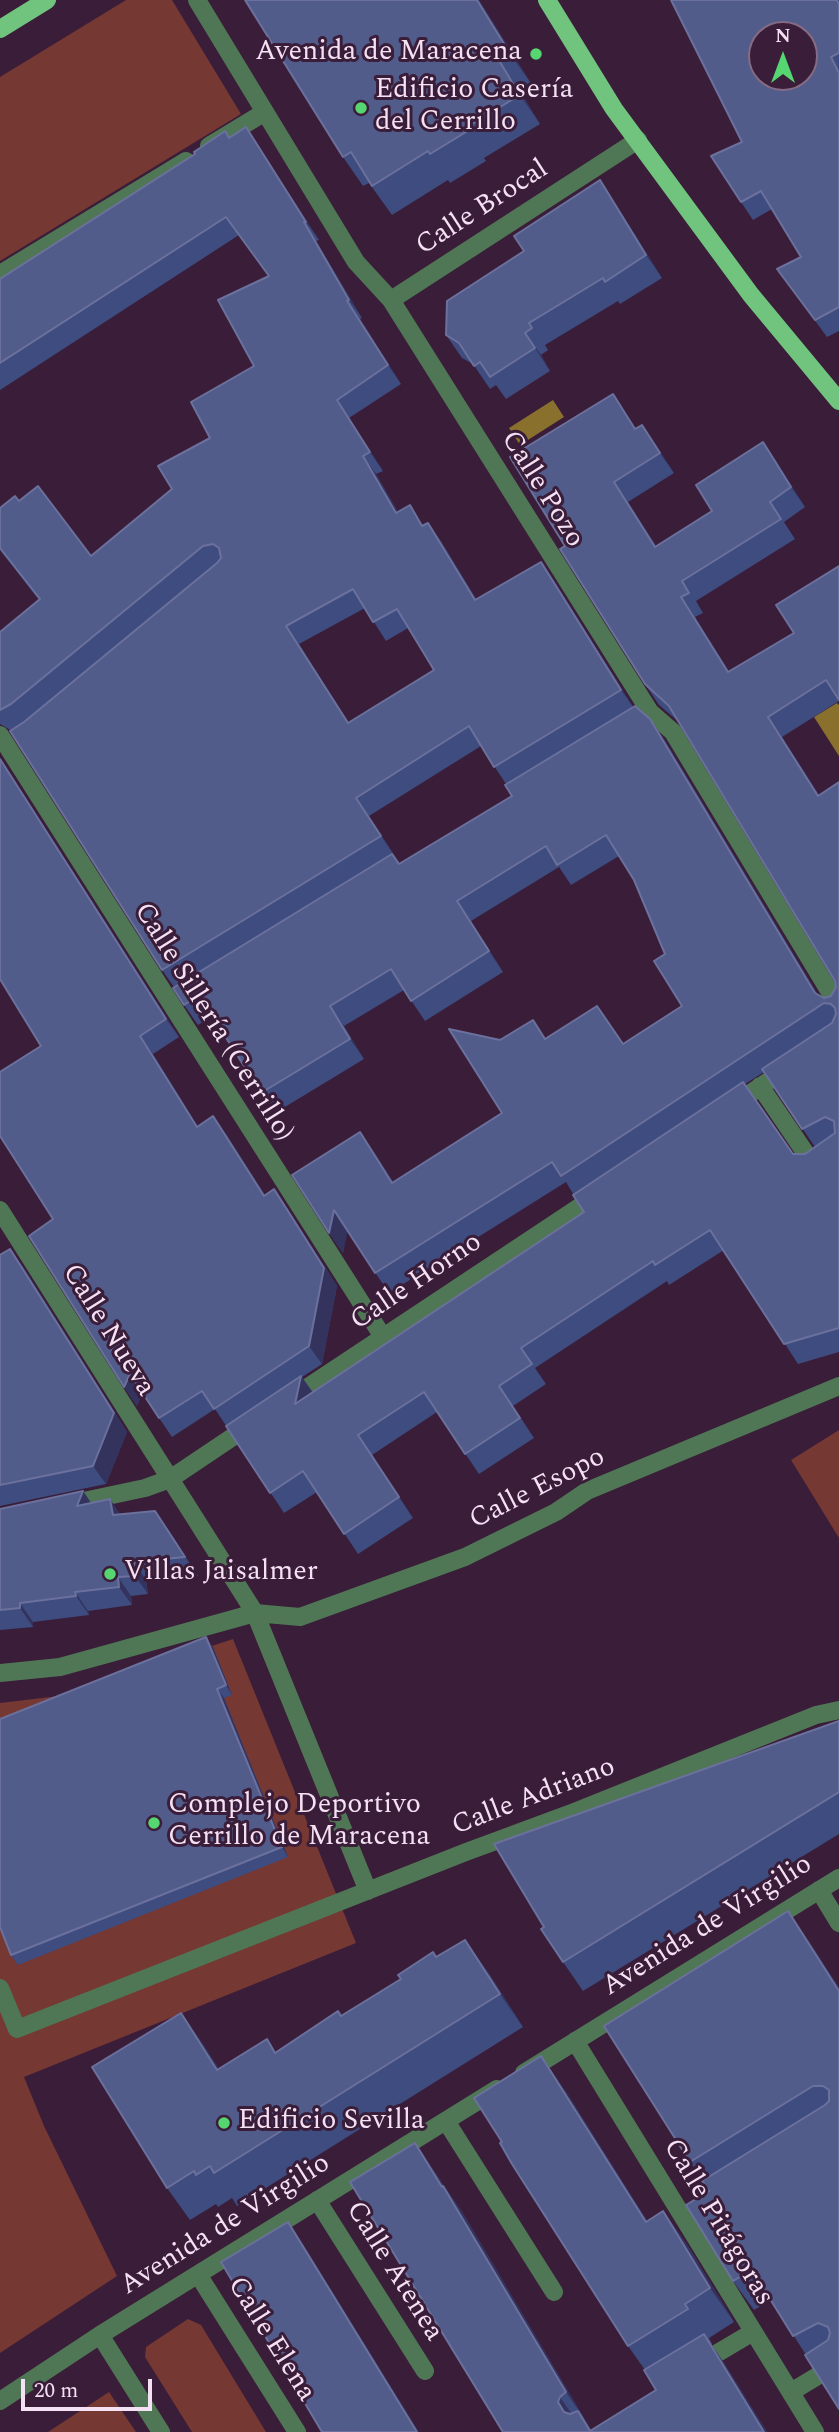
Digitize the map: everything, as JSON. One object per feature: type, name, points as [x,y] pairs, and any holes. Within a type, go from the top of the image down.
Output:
[{"type":"main road","points":[[0,29],[47,0]]},
{"type":"main road","points":[[547,0],[614,109],[751,295],[839,401]]},
{"type":"street","name":"Calle Pozo","points":[[197,0],[356,262],[391,300],[644,716],[673,732],[839,1007]]},
{"type":"street","points":[[0,274],[265,112]]},
{"type":"street","name":"Calle Brocal","points":[[391,300],[638,140]]},
{"type":"street","name":"Calle Sillería (Cerrillo)","points":[[8,740],[175,1001],[383,1337]]},
{"type":"street","points":[[715,1117],[805,1057]]},
{"type":"street","points":[[760,1086],[813,1164],[839,1148]]},
{"type":"street","name":"Calle Horno","points":[[53,1507],[145,1488],[170,1479],[612,1185]]},
{"type":"street","name":"Calle Nueva","points":[[0,1210],[170,1479]]},
{"type":"street","name":"Calle Esopo","points":[[0,1673],[60,1667],[256,1613],[300,1617],[465,1557],[556,1512],[587,1490],[839,1386]]},
{"type":"street","points":[[170,1479],[256,1613],[368,1891]]},
{"type":"street","name":"Calle Adriano","points":[[0,1988],[17,2029],[466,1852],[569,1815],[816,1714],[839,1710]]},
{"type":"street","name":"Avenida de Virgilio","points":[[0,2401],[100,2335],[839,1878]]},
{"type":"street","points":[[819,1890],[839,1923]]},
{"type":"street","name":"Calle Pitágoras","points":[[575,2041],[692,2217],[753,2332],[815,2432]]},
{"type":"street","points":[[446,2121],[554,2292]]},
{"type":"street","name":"Calle Atenea","points":[[317,2200],[425,2371]]},
{"type":"street","name":"Calle Elena","points":[[199,2276],[298,2432]]},
{"type":"street","points":[[680,2376],[753,2332]]},
{"type":"street","points":[[100,2335],[161,2432]]},
{"type":"street","points":[[791,2392],[839,2363]]},
{"type":"shaded area","points":[[126,0],[172,0],[241,114],[0,261],[0,77]]},
{"type":"shaded area","points":[[553,400],[564,417],[520,445],[509,428]]},
{"type":"shaded area","points":[[837,703],[839,705],[839,756],[814,717]]},
{"type":"shaded area","points":[[839,1430],[839,1538],[791,1460]]},
{"type":"shaded area","name":"Complejo Deportivo Cerrillo de Maracena","points":[[233,1639],[356,1943],[24,2077],[44,2126],[117,2276],[0,2353],[0,1703],[59,1696]]},
{"type":"shaded area","points":[[188,2319],[201,2325],[266,2432],[192,2432],[145,2357],[146,2347]]},
{"type":"shaded area","points":[[109,2392],[136,2432],[48,2432]]},
{"type":"building","name":"Edificio Casería del Cerrillo","points":[[245,0],[477,0],[511,55],[500,62],[520,95],[464,129],[466,132],[430,154],[428,151],[372,186],[351,152],[343,157]]},
{"type":"building","points":[[671,0],[837,0],[839,53],[831,57],[839,73],[839,307],[815,320],[777,269],[801,257],[761,191],[741,202],[711,156],[742,142]]},
{"type":"building","points":[[246,127],[306,222],[349,300],[347,301],[388,365],[337,400],[370,452],[363,456],[396,513],[410,505],[422,526],[428,523],[475,600],[541,562],[621,690],[494,767],[469,726],[356,798],[381,836],[162,970],[10,731],[217,563],[221,558],[219,548],[213,544],[203,546],[11,704],[0,710],[0,632],[40,599],[0,548],[0,508],[15,496],[19,501],[38,486],[91,556],[172,489],[158,466],[210,438],[191,402],[254,366],[218,300],[269,276],[226,217],[0,363],[0,279],[195,154],[194,152],[225,131],[229,138]],"holes":[[[353,589],[373,622],[397,609],[434,670],[348,723],[286,626]]]},
{"type":"building","points":[[600,180],[646,255],[605,282],[603,278],[529,323],[532,328],[525,333],[535,348],[490,377],[480,362],[474,366],[459,343],[446,335],[447,301],[524,251],[514,236]]},
{"type":"building","points":[[613,394],[635,429],[642,425],[660,453],[614,482],[655,547],[712,511],[696,485],[763,442],[791,487],[770,502],[781,519],[682,581],[689,593],[681,597],[728,672],[794,633],[776,605],[839,566],[839,700],[826,680],[768,717],[818,796],[839,782],[839,1328],[784,1344],[710,1230],[655,1265],[653,1261],[521,1348],[532,1364],[499,1386],[520,1418],[465,1454],[424,1392],[358,1435],[399,1497],[344,1534],[303,1471],[270,1493],[226,1426],[301,1376],[295,1404],[584,1212],[573,1195],[743,1082],[793,1154],[805,1154],[835,1133],[834,1121],[825,1117],[802,1129],[762,1069],[832,1023],[836,1014],[835,1008],[824,1003],[561,1176],[552,1162],[375,1273],[334,1210],[329,1233],[292,1175],[360,1132],[392,1183],[502,1113],[449,1029],[500,1040],[533,1020],[545,1039],[597,1006],[623,1044],[682,1006],[654,961],[665,954],[634,880],[606,835],[557,865],[546,846],[457,901],[489,951],[411,1001],[391,969],[330,1006],[350,1039],[261,1093],[199,995],[184,1005],[173,988],[392,854],[399,864],[512,796],[505,785],[635,706],[650,719],[815,993],[824,998],[831,996],[836,987],[835,981],[669,706],[645,684],[560,549],[565,546],[510,457]]},
{"type":"building","points":[[0,759],[166,1019],[140,1036],[197,1127],[213,1116],[264,1196],[274,1189],[324,1268],[309,1346],[214,1409],[202,1391],[159,1418],[130,1374],[124,1387],[29,1236],[53,1219],[0,1136],[0,1072],[41,1046],[0,979]]},
{"type":"building","points":[[10,1249],[114,1413],[93,1466],[0,1485],[0,1255]]},
{"type":"building","points":[[83,1491],[77,1506],[110,1499],[113,1515],[155,1511],[185,1557],[134,1562],[135,1576],[118,1577],[119,1587],[75,1592],[76,1596],[20,1603],[20,1608],[0,1610],[0,1509]]},
{"type":"building","points":[[206,1637],[226,1685],[217,1689],[282,1847],[11,1955],[0,1927],[0,1719]]},
{"type":"building","points":[[839,1721],[839,1792],[563,1962],[541,1929],[544,1927],[494,1844]]},
{"type":"building","points":[[788,1911],[839,1991],[839,2409],[805,2355],[828,2340],[828,2327],[818,2323],[793,2336],[752,2270],[733,2281],[686,2205],[709,2191],[702,2181],[825,2105],[829,2101],[829,2090],[823,2086],[813,2086],[690,2162],[604,2026]]},
{"type":"building","points":[[465,1940],[500,1994],[214,2173],[210,2166],[196,2175],[194,2171],[167,2188],[92,2067],[181,2013],[217,2070],[267,2039],[275,2053],[338,2011],[341,2016],[401,1979],[398,1975],[433,1952],[436,1957]]},
{"type":"building","points":[[541,2056],[646,2222],[663,2211],[710,2288],[685,2304],[688,2309],[628,2346],[512,2164],[500,2143],[502,2142],[474,2098]]},
{"type":"building","points":[[415,2143],[566,2392],[558,2402],[564,2412],[570,2414],[578,2411],[590,2431],[656,2390],[644,2370],[704,2334],[764,2432],[503,2432],[350,2182]]},
{"type":"building","points":[[288,2222],[417,2432],[322,2432],[221,2262]]},
{"type":"place","name":"Avenida de Maracena","points":[[536,54]]},
{"type":"place","name":"Edificio Casería del Cerrillo","points":[[361,108]]},
{"type":"place","name":"Villas Jaisalmer","points":[[110,1574]]},
{"type":"place","name":"Complejo Deportivo Cerrillo de Maracena","points":[[154,1823]]},
{"type":"place","name":"Edificio Sevilla","points":[[224,2123]]}]
